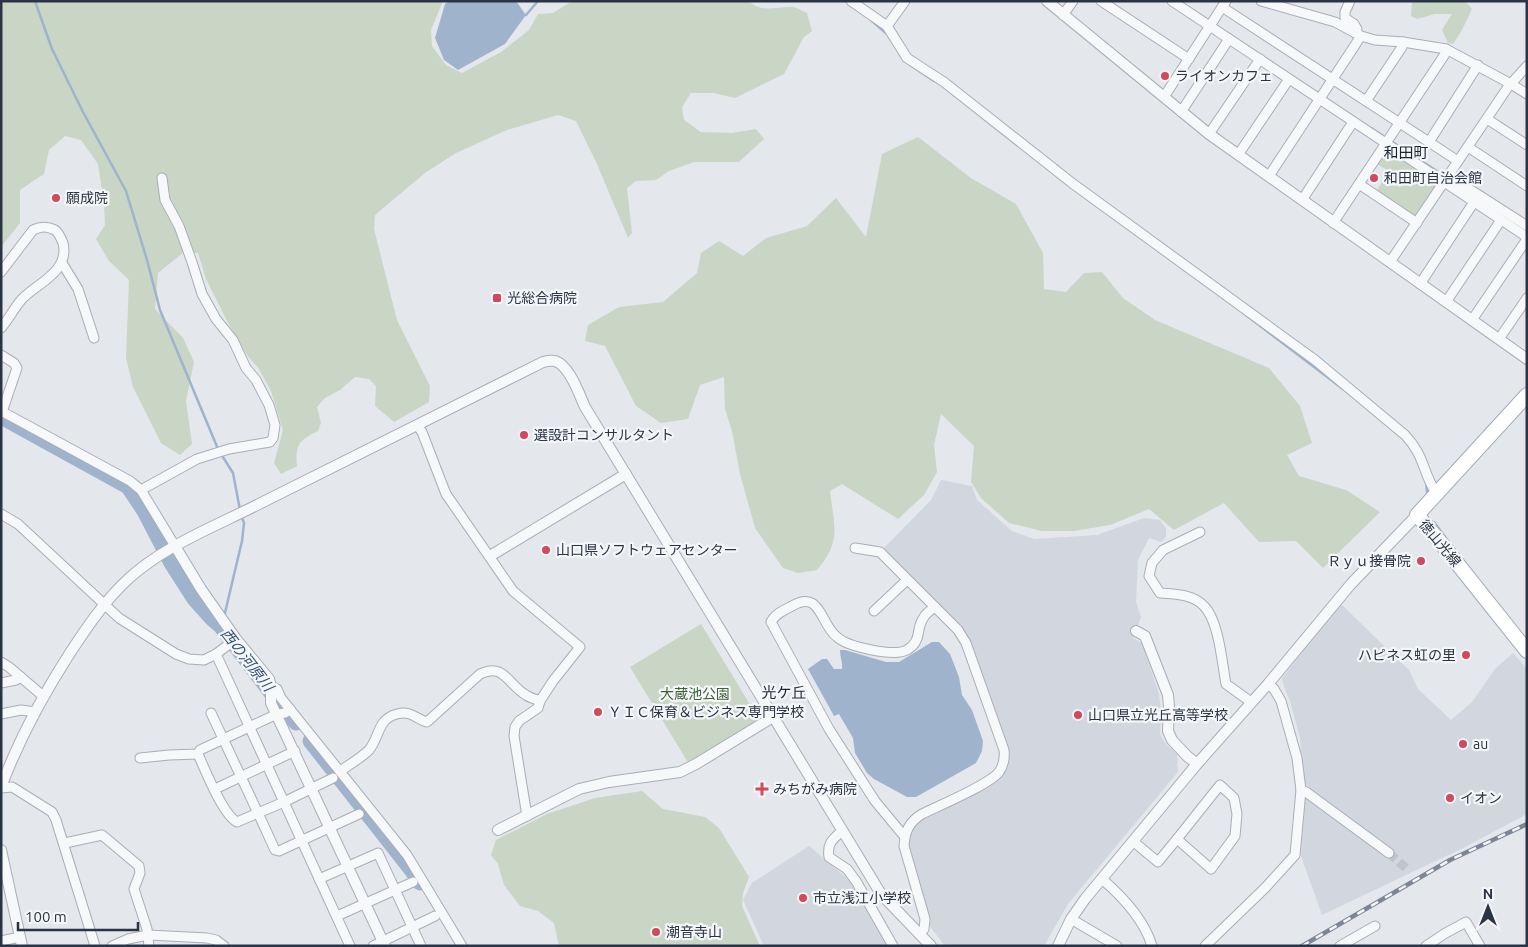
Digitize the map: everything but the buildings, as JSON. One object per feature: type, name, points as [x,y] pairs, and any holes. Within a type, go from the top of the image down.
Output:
[{"type":"main road","name":"徳山光線","points":[[1527,395],[1416,515],[1437,538],[1527,651]]},
{"type":"street","points":[[851,1],[887,26],[907,58],[944,82],[1072,183],[1315,360],[1405,434],[1416,445],[1436,493]]},
{"type":"street","points":[[887,26],[905,1]]},
{"type":"street","points":[[1047,1],[1209,134],[1527,358]]},
{"type":"street","points":[[1063,15],[1073,1]]},
{"type":"street","points":[[1101,1],[1189,59]]},
{"type":"street","points":[[1172,1],[1386,144],[1527,226]]},
{"type":"street","points":[[1261,1],[1336,22],[1358,34],[1375,40],[1403,42],[1446,49],[1478,65],[1527,94]]},
{"type":"street","points":[[1350,1],[1345,12],[1345,18],[1354,24],[1358,34]]},
{"type":"street","points":[[1164,97],[1224,4],[1333,80],[1458,161]]},
{"type":"street","points":[[1269,176],[1333,80],[1358,34]]},
{"type":"street","points":[[1181,112],[1229,39]]},
{"type":"street","points":[[1366,101],[1402,47],[1403,42]]},
{"type":"street","points":[[1333,223],[1445,54],[1446,49]]},
{"type":"street","points":[[1209,134],[1260,59]]},
{"type":"street","points":[[1428,142],[1478,65]]},
{"type":"street","points":[[1390,262],[1511,84],[1527,66]]},
{"type":"street","points":[[1238,155],[1289,79]]},
{"type":"street","points":[[1487,119],[1527,145]]},
{"type":"street","points":[[1302,200],[1352,122]]},
{"type":"street","points":[[1468,147],[1527,186]]},
{"type":"street","points":[[141,490],[197,459],[229,449],[270,442],[273,438],[275,425],[269,405],[256,380],[246,368],[233,340],[216,319],[202,294],[179,226],[165,200],[162,178]]},
{"type":"street","points":[[1447,180],[1474,202],[1527,238],[1472,320]]},
{"type":"street","points":[[1359,184],[1417,223]]},
{"type":"street","points":[[1420,284],[1474,202]]},
{"type":"street","points":[[1446,302],[1501,220]]},
{"type":"street","points":[[1,272],[33,230],[40,227],[49,227],[58,232],[63,244],[62,263],[78,289],[94,338]]},
{"type":"street","points":[[1,328],[22,300],[47,280],[62,263]]},
{"type":"street","points":[[1499,340],[1527,298]]},
{"type":"street","points":[[1,355],[14,363],[17,368],[2,411],[130,481],[141,490],[201,589],[236,639],[269,679],[271,703],[285,712],[416,869],[462,946]]},
{"type":"street","points":[[95,946],[64,844],[52,812],[12,787],[1,787],[43,696],[104,604],[126,581],[151,560],[175,546],[543,362],[553,360],[566,369],[626,474],[881,894],[931,946]]},
{"type":"street","points":[[417,425],[422,432],[446,494],[513,591],[580,647],[540,701],[538,708],[519,721],[515,727],[514,736],[527,816]]},
{"type":"street","points":[[490,556],[626,474]]},
{"type":"street","points":[[1,514],[18,524],[119,618],[176,654],[189,659],[204,660],[216,654],[236,639]]},
{"type":"street","points":[[1058,946],[1071,919],[1085,899],[1197,764],[1268,684],[1351,584],[1416,515]]},
{"type":"street","points":[[1200,532],[1163,550],[1152,563],[1150,576],[1160,593],[1184,595],[1204,605],[1215,625],[1226,684],[1251,702]]},
{"type":"street","points":[[855,548],[880,552],[958,630],[966,643],[1004,750],[1005,759],[1003,767],[992,779],[913,819],[908,827],[904,836],[904,846],[925,918],[924,929],[919,934]]},
{"type":"street","points":[[874,611],[908,580]]},
{"type":"street","points":[[904,836],[875,801],[828,729],[771,622],[774,616],[799,601],[809,601],[817,606],[832,632],[845,642],[888,653],[899,653],[915,643],[919,635],[919,626],[924,616],[935,607]]},
{"type":"street","points":[[1136,631],[1145,636],[1168,695],[1168,731],[1172,740],[1197,764]]},
{"type":"street","points":[[216,654],[350,946]]},
{"type":"street","points":[[1,662],[10,667],[43,696]]},
{"type":"street","points":[[198,754],[224,810],[237,822],[284,802],[337,775],[368,750],[374,743],[379,727],[387,719],[398,713],[414,714],[422,721],[427,722],[480,674],[487,671],[502,673],[526,695],[540,701]]},
{"type":"street","points":[[1,683],[21,677]]},
{"type":"street","points":[[1205,946],[1295,856],[1301,790],[1295,745],[1281,701],[1274,689],[1268,684]]},
{"type":"street","points":[[1,714],[21,710],[35,712]]},
{"type":"street","points":[[198,754],[200,750],[285,712]]},
{"type":"street","points":[[285,712],[294,751],[384,943]]},
{"type":"street","points":[[211,713],[275,850],[279,851],[359,814]]},
{"type":"street","points":[[498,830],[579,789],[609,782],[680,772],[772,717]]},
{"type":"street","points":[[214,789],[294,751]]},
{"type":"street","points":[[140,758],[198,754]]},
{"type":"street","points":[[1134,842],[1158,862],[1220,784],[1234,798],[1237,814],[1235,836],[1211,868],[1177,839]]},
{"type":"street","points":[[1301,790],[1389,853]]},
{"type":"street","points":[[842,831],[832,840],[828,848],[829,857],[847,870],[856,881],[893,946]]},
{"type":"street","points":[[64,844],[102,835],[139,866],[140,874],[134,889],[148,935],[149,946]]},
{"type":"street","points":[[1,850],[21,941],[1,940]]},
{"type":"street","points":[[319,878],[378,852],[421,946]]},
{"type":"street","points":[[1102,879],[1136,913],[1146,928],[1152,946]]},
{"type":"street","points":[[337,916],[413,882]]},
{"type":"street","points":[[373,946],[384,943],[435,916]]},
{"type":"street","points":[[1071,919],[1117,946]]},
{"type":"street","points":[[1426,946],[1466,922],[1480,946]]},
{"type":"street","points":[[1340,946],[1350,943],[1375,926]]},
{"type":"street","points":[[112,946],[128,939],[148,935],[207,938],[216,940],[224,946]]},
{"type":"shaded area","name":"山口県立光丘高等学校","points":[[941,480],[972,486],[977,500],[1012,531],[1034,539],[1097,535],[1144,518],[1160,520],[1166,529],[1166,537],[1161,542],[1149,538],[1138,560],[1136,602],[1141,617],[1133,638],[1142,643],[1159,694],[1161,711],[1160,734],[1165,743],[1177,754],[1178,772],[1068,904],[1044,946],[945,946],[929,925],[906,841],[912,824],[1003,773],[1008,764],[1007,748],[969,643],[885,553],[884,548],[931,500]]},
{"type":"shaded area","points":[[1340,603],[1409,670],[1418,689],[1451,720],[1472,702],[1495,669],[1513,653],[1527,669],[1527,814],[1463,848],[1322,915],[1301,856],[1304,809],[1300,738],[1282,678]]},
{"type":"shaded area","name":"市立浅江小学校","points":[[809,846],[848,879],[860,895],[871,917],[890,946],[764,946],[743,900],[752,883]]},
{"type":"green space","points":[[1,1],[443,1],[431,30],[432,46],[446,65],[462,73],[501,52],[529,30],[538,14],[553,13],[572,1],[749,1],[754,5],[764,8],[792,7],[800,9],[807,13],[812,31],[804,37],[784,74],[735,98],[714,93],[691,93],[682,107],[684,120],[701,132],[732,133],[756,129],[764,139],[739,162],[694,162],[669,171],[656,180],[636,181],[627,188],[632,233],[628,238],[597,164],[576,121],[558,115],[507,130],[456,153],[425,173],[375,215],[374,229],[397,320],[430,386],[429,402],[394,422],[375,406],[376,386],[369,379],[355,377],[340,390],[325,398],[317,407],[321,423],[318,431],[302,440],[297,453],[297,466],[281,474],[274,463],[283,430],[271,391],[259,369],[247,355],[227,321],[206,279],[198,253],[184,252],[158,273],[155,309],[183,338],[194,362],[186,401],[192,444],[180,455],[161,443],[133,387],[126,358],[129,280],[109,261],[96,239],[105,225],[98,164],[81,140],[65,136],[49,150],[44,174],[20,190],[20,223],[1,247]]},
{"type":"green space","points":[[1412,1],[1465,1],[1472,9],[1453,44],[1448,43],[1442,30],[1452,14],[1435,14],[1417,19],[1411,16]]},
{"type":"green space","points":[[918,137],[971,178],[1016,204],[1043,253],[1044,289],[1066,292],[1084,273],[1102,272],[1123,298],[1155,320],[1269,368],[1300,406],[1312,443],[1287,455],[1299,476],[1346,490],[1380,512],[1323,568],[1296,541],[1259,542],[1224,503],[1174,530],[1149,509],[1110,525],[1074,531],[1042,531],[1009,523],[981,498],[971,482],[974,446],[941,414],[934,445],[937,472],[924,495],[898,519],[842,484],[830,491],[834,533],[830,550],[825,560],[817,570],[798,573],[783,568],[755,528],[725,409],[724,377],[700,385],[688,419],[661,423],[636,406],[605,346],[585,341],[588,325],[619,307],[663,302],[697,273],[701,253],[719,241],[743,256],[766,238],[807,226],[836,198],[866,237],[882,154]]},
{"type":"green space","points":[[1385,149],[1440,183],[1416,219],[1376,192],[1389,171],[1377,164]]},
{"type":"green space","name":"大蔵池公園","points":[[701,624],[760,721],[689,764],[630,667]]},
{"type":"green space","points":[[642,791],[663,809],[705,817],[719,828],[749,877],[743,893],[742,906],[760,946],[559,946],[554,923],[538,911],[520,906],[504,885],[498,864],[491,855],[496,840],[547,814],[595,798]]},
{"type":"water","points":[[449,1],[516,1],[526,15],[505,44],[458,70],[444,60],[435,38],[445,4]]},
{"type":"water","points":[[932,642],[939,642],[950,654],[959,677],[962,695],[972,710],[983,741],[982,751],[976,763],[916,797],[907,797],[874,779],[867,773],[855,753],[853,738],[839,714],[834,716],[808,669],[822,659],[827,659],[834,669],[842,669],[840,650],[886,662],[899,662]]},
{"type":"waterway","points":[[35,1],[52,49],[83,112],[126,191],[160,310],[218,449]]},
{"type":"waterway","points":[[526,15],[538,1]]},
{"type":"waterway","points":[[872,21],[887,34]]},
{"type":"waterway","points":[[909,64],[934,81]]},
{"type":"waterway","points":[[1371,128],[1446,177]]},
{"type":"waterway","points":[[1246,315],[1343,389]]},
{"type":"waterway","name":"西の河原川","points":[[1,417],[128,487],[144,511],[171,563],[194,599],[221,627],[296,723]]},
{"type":"waterway","points":[[221,454],[233,473],[240,510]]},
{"type":"waterway","points":[[1426,482],[1427,492]]},
{"type":"waterway","points":[[224,617],[242,541],[244,523],[241,515]]},
{"type":"waterway","points":[[1434,522],[1445,537]]},
{"type":"waterway","name":"西の河原川","points":[[310,741],[420,883]]},
{"type":"tunnel","points":[[1389,853],[1408,870]]},
{"type":"railway","points":[[1302,946],[1450,860],[1527,824]]},
{"type":"place","name":"ライオンカフェ","points":[[1165,76]]},
{"type":"place","name":"和田町自治会館","points":[[1374,178]]},
{"type":"place","name":"願成院","points":[[56,198]]},
{"type":"place","name":"光総合病院","points":[[497,298]]},
{"type":"place","name":"選設計コンサルタント","points":[[524,435]]},
{"type":"place","name":"山口県ソフトウェアセンター","points":[[546,550]]},
{"type":"place","name":"Ｒｙｕ接骨院","points":[[1421,561]]},
{"type":"place","name":"ハピネス虹の里","points":[[1466,655]]},
{"type":"place","name":"ＹＩＣ保育＆ビジネス専門学校","points":[[598,712]]},
{"type":"place","name":"山口県立光丘高等学校","points":[[1078,715]]},
{"type":"place","name":"au","points":[[1463,744]]},
{"type":"place","name":"みちがみ病院","points":[[762,789]]},
{"type":"place","name":"イオン","points":[[1450,798]]},
{"type":"place","name":"市立浅江小学校","points":[[803,898]]},
{"type":"place","name":"潮音寺山","points":[[656,932]]},
{"type":"district","name":"和田町","points":[[1406,153]]},
{"type":"district","name":"光ケ丘","points":[[784,693]]}]
